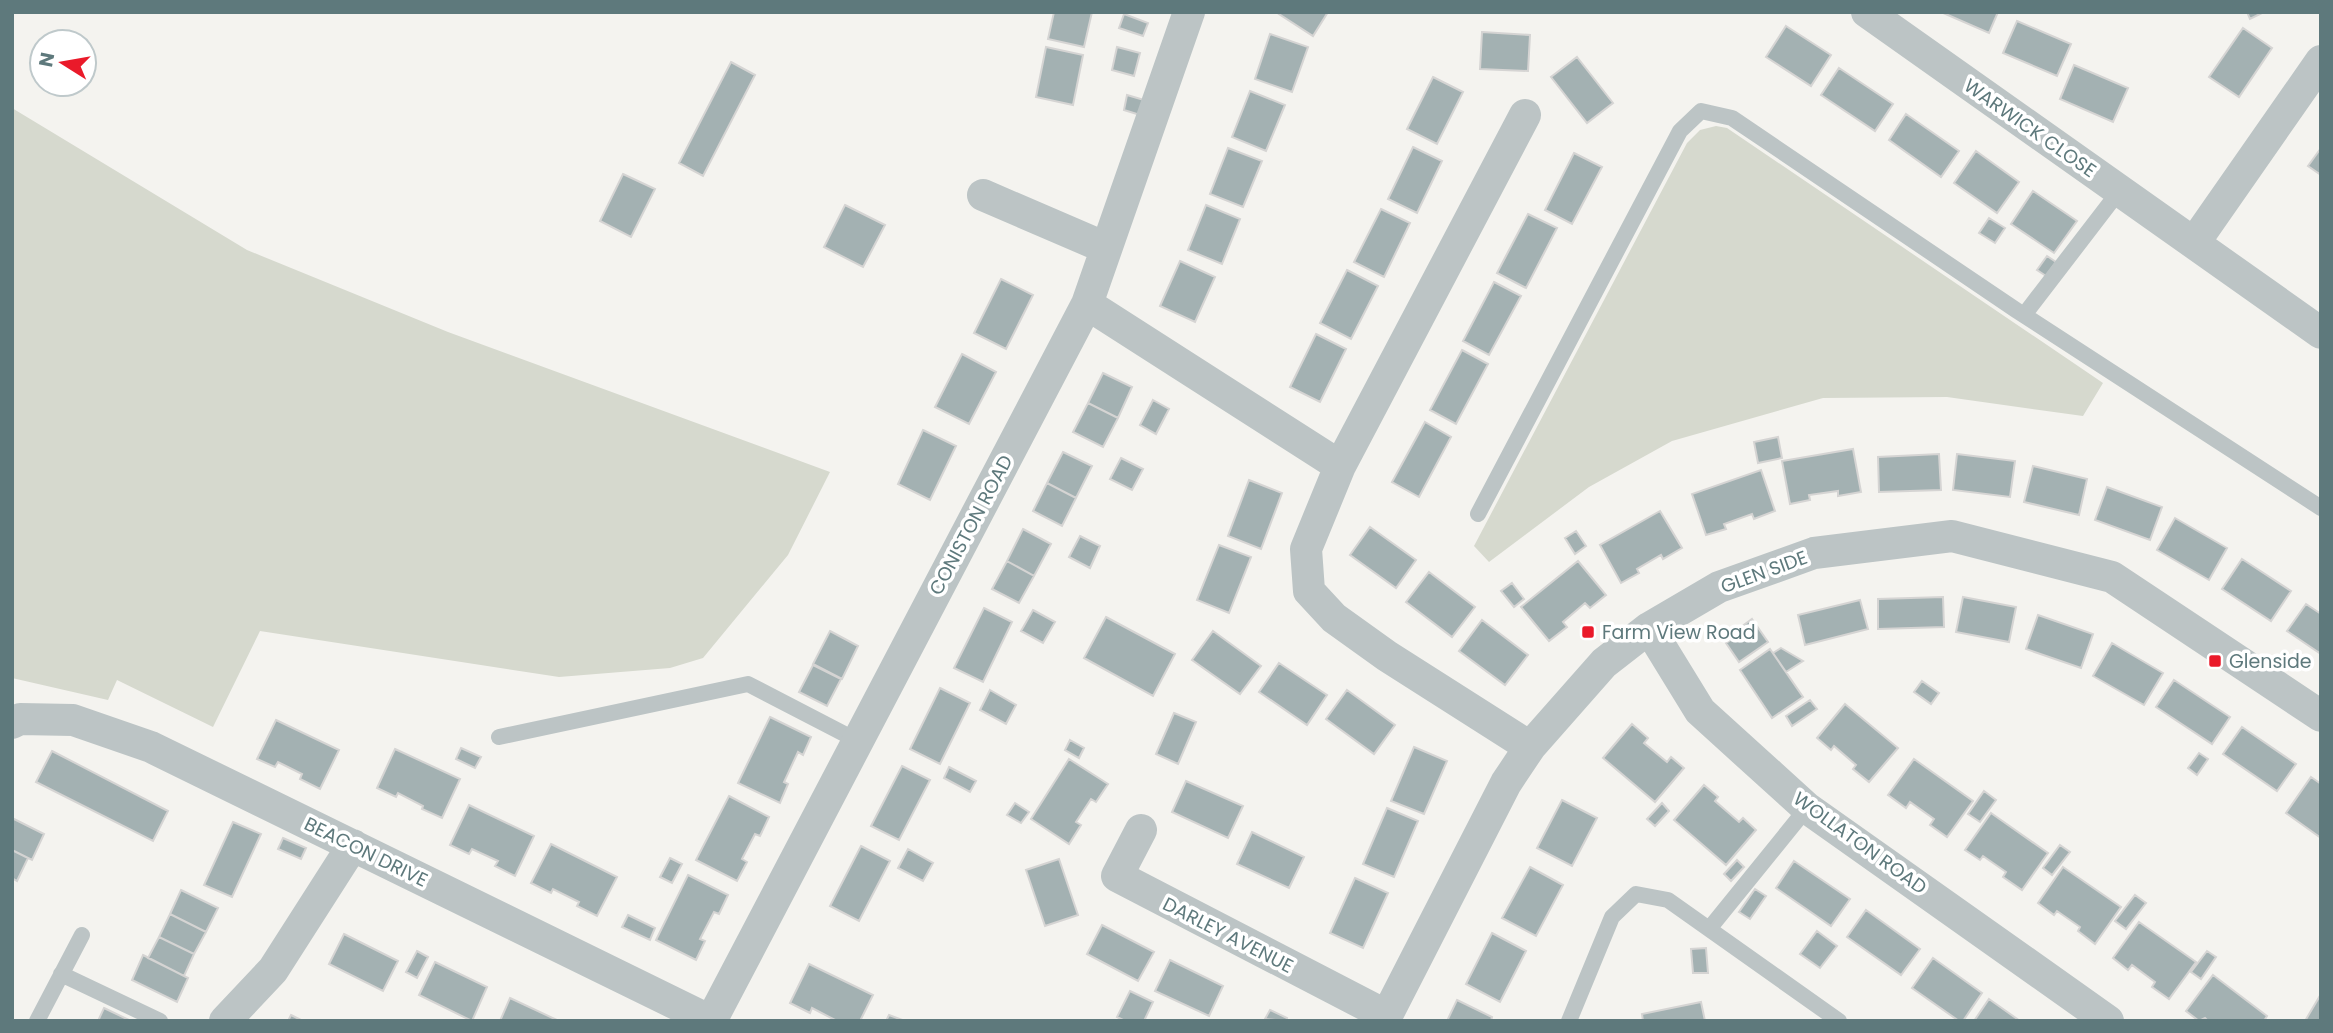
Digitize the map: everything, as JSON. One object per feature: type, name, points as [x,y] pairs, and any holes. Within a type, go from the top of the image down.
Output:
[{"type":"street","name":"CONISTON ROAD","points":[[711,1021],[1087,304],[1189,12]]},
{"type":"street","name":"WARWICK CLOSE","points":[[1867,12],[2321,333]]},
{"type":"street","points":[[2194,243],[2321,61]]},
{"type":"street","points":[[1525,115],[1340,466],[1306,549],[1309,591],[1334,618],[1530,747]]},
{"type":"street","points":[[983,195],[1106,248]]},
{"type":"street","points":[[1087,304],[1340,466]]},
{"type":"street","name":"GLEN SIDE","points":[[1386,1018],[1507,783],[1530,747],[1604,663],[1649,628],[1719,587],[1814,553],[1952,536],[2112,577],[2321,716]]},
{"type":"street","name":"WOLLATON ROAD","points":[[1649,628],[1700,711],[1807,808],[2108,1021]]},
{"type":"street","name":"BEACON DRIVE","points":[[12,723],[20,719],[73,720],[151,747],[711,1021]]},
{"type":"street","name":"DARLEY AVENUE","points":[[1141,830],[1117,876],[1386,1018]]},
{"type":"street","points":[[225,1021],[273,970],[353,845]]},
{"type":"lane","points":[[1478,514],[1680,131],[1701,111],[1732,118],[2024,315],[2321,508]]},
{"type":"lane","points":[[2024,315],[2120,190]]},
{"type":"lane","points":[[499,737],[748,684],[858,741]]},
{"type":"lane","points":[[1709,929],[1807,808]]},
{"type":"lane","points":[[1569,1021],[1612,917],[1636,894],[1668,901],[1839,1021]]},
{"type":"lane","points":[[37,1021],[82,935]]},
{"type":"lane","points":[[61,974],[160,1021]]},
{"type":"shaded area","points":[[12,108],[247,250],[448,332],[830,472],[788,555],[703,658],[670,668],[559,677],[260,631],[213,727],[117,680],[108,700],[12,678]]},
{"type":"shaded area","points":[[1716,126],[1727,128],[2103,383],[2083,416],[1947,397],[1823,398],[1672,441],[1589,487],[1489,562],[1474,546],[1687,143],[1700,130]]},
{"type":"building","points":[[1054,12],[1092,12],[1084,47],[1048,39]]},
{"type":"building","points":[[1328,12],[1313,36],[1279,14]]},
{"type":"building","points":[[1941,12],[1998,12],[1989,33]]},
{"type":"building","points":[[2247,12],[2264,12],[2250,19]]},
{"type":"building","points":[[1124,14],[1148,23],[1143,36],[1119,28]]},
{"type":"building","points":[[2017,21],[2071,44],[2057,76],[2003,53]]},
{"type":"building","points":[[1786,26],[1831,55],[1811,86],[1766,57]]},
{"type":"building","points":[[2243,28],[2272,48],[2239,97],[2209,77]]},
{"type":"building","points":[[1482,32],[1530,35],[1528,71],[1480,69]]},
{"type":"building","points":[[1270,34],[1308,47],[1292,92],[1255,79]]},
{"type":"building","points":[[1046,47],[1083,55],[1073,105],[1036,97]]},
{"type":"building","points":[[1117,47],[1140,53],[1134,76],[1112,70]]},
{"type":"building","points":[[1577,57],[1613,103],[1587,123],[1551,77]]},
{"type":"building","points":[[731,62],[755,75],[703,176],[679,163]]},
{"type":"building","points":[[2074,65],[2128,88],[2113,122],[2060,99]]},
{"type":"building","points":[[1839,68],[1893,104],[1875,131],[1821,95]]},
{"type":"building","points":[[1433,77],[1463,92],[1437,144],[1407,129]]},
{"type":"building","points":[[1250,91],[1285,105],[1266,151],[1232,137]]},
{"type":"building","points":[[1127,95],[1144,100],[1140,115],[1124,110]]},
{"type":"building","points":[[1906,114],[1959,151],[1941,177],[1889,140]]},
{"type":"building","points":[[1413,147],[1442,161],[1417,213],[1388,199]]},
{"type":"building","points":[[1228,148],[1262,161],[1243,207],[1210,194]]},
{"type":"building","points":[[2321,148],[2321,175],[2308,166]]},
{"type":"building","points":[[1976,151],[2019,182],[1997,213],[1954,183]]},
{"type":"building","points":[[1574,153],[1602,167],[1572,224],[1545,210]]},
{"type":"building","points":[[623,174],[655,189],[631,237],[600,221]]},
{"type":"building","points":[[2033,191],[2077,221],[2054,253],[2011,224]]},
{"type":"building","points":[[845,205],[885,225],[863,267],[824,247]]},
{"type":"building","points":[[1206,205],[1240,219],[1222,264],[1188,250]]},
{"type":"building","points":[[1381,209],[1410,223],[1384,277],[1354,262]]},
{"type":"building","points":[[1528,214],[1557,228],[1526,288],[1497,273]]},
{"type":"building","points":[[1989,218],[2005,228],[1995,243],[1979,233]]},
{"type":"building","points":[[2047,256],[2056,262],[2046,276],[2037,270]]},
{"type":"building","points":[[1180,261],[1215,277],[1195,322],[1160,306]]},
{"type":"building","points":[[1347,270],[1378,286],[1351,339],[1320,323]]},
{"type":"building","points":[[1001,279],[1033,295],[1006,349],[974,333]]},
{"type":"building","points":[[1494,282],[1521,296],[1489,355],[1463,341]]},
{"type":"building","points":[[1316,334],[1346,349],[1320,402],[1290,387]]},
{"type":"building","points":[[1462,350],[1488,364],[1456,424],[1430,410]]},
{"type":"building","points":[[962,354],[996,372],[969,424],[935,407]]},
{"type":"building","points":[[1103,373],[1132,387],[1118,418],[1088,403]]},
{"type":"building","points":[[1153,400],[1169,409],[1156,434],[1140,425]]},
{"type":"building","points":[[1088,403],[1118,418],[1103,447],[1073,432]]},
{"type":"building","points":[[1425,422],[1451,437],[1419,497],[1392,482]]},
{"type":"building","points":[[923,430],[956,446],[930,500],[898,484]]},
{"type":"building","points":[[1778,437],[1782,458],[1758,463],[1754,442]]},
{"type":"building","points":[[1853,449],[1861,492],[1838,496],[1838,491],[1809,495],[1810,500],[1790,504],[1782,461]]},
{"type":"building","points":[[1063,452],[1092,466],[1076,498],[1047,483]]},
{"type":"building","points":[[1939,454],[1941,490],[1879,492],[1878,457]]},
{"type":"building","points":[[1957,454],[2015,461],[2010,497],[1953,490]]},
{"type":"building","points":[[1121,458],[1143,469],[1132,490],[1110,479]]},
{"type":"building","points":[[2033,466],[2087,479],[2079,515],[2024,502]]},
{"type":"building","points":[[1761,470],[1775,511],[1754,519],[1752,514],[1724,524],[1726,529],[1706,535],[1692,494]]},
{"type":"building","points":[[1249,480],[1282,493],[1261,549],[1228,536]]},
{"type":"building","points":[[1047,483],[1076,498],[1062,526],[1033,511]]},
{"type":"building","points":[[2107,487],[2162,507],[2150,540],[2095,520]]},
{"type":"building","points":[[1660,511],[1682,548],[1663,559],[1661,555],[1637,569],[1639,573],[1621,583],[1600,545]]},
{"type":"building","points":[[2175,518],[2227,548],[2209,580],[2157,550]]},
{"type":"building","points":[[1370,527],[1416,560],[1396,588],[1350,555]]},
{"type":"building","points":[[1023,529],[1051,544],[1034,576],[1007,561]]},
{"type":"building","points":[[1576,531],[1586,546],[1575,554],[1565,538]]},
{"type":"building","points":[[1080,536],[1100,546],[1090,568],[1069,557]]},
{"type":"building","points":[[1219,545],[1251,557],[1229,613],[1197,600]]},
{"type":"building","points":[[2242,559],[2291,591],[2271,621],[2222,589]]},
{"type":"building","points":[[1007,561],[1034,576],[1019,603],[992,589]]},
{"type":"building","points":[[1578,561],[1606,595],[1590,608],[1585,603],[1563,622],[1567,627],[1549,641],[1521,607]]},
{"type":"building","points":[[1429,572],[1475,607],[1452,637],[1406,602]]},
{"type":"building","points":[[1512,583],[1524,599],[1514,607],[1501,591]]},
{"type":"building","points":[[1943,597],[1944,627],[1878,629],[1878,599]]},
{"type":"building","points":[[1963,597],[2016,607],[2009,642],[1956,632]]},
{"type":"building","points":[[1860,600],[1868,629],[1805,645],[1798,615]]},
{"type":"building","points":[[2306,604],[2321,614],[2321,654],[2287,631]]},
{"type":"building","points":[[984,608],[1012,622],[983,682],[954,668]]},
{"type":"building","points":[[1033,610],[1055,622],[1043,643],[1021,631]]},
{"type":"building","points":[[2038,615],[2093,634],[2081,668],[2026,649]]},
{"type":"building","points":[[1106,617],[1175,654],[1153,696],[1084,658]]},
{"type":"building","points":[[1752,619],[1768,642],[1739,662],[1726,643],[1729,641],[1726,638]]},
{"type":"building","points":[[1482,620],[1528,655],[1505,685],[1459,651]]},
{"type":"building","points":[[830,631],[858,646],[842,679],[813,664]]},
{"type":"building","points":[[1213,631],[1261,666],[1240,694],[1192,660]]},
{"type":"building","points":[[2112,643],[2163,673],[2144,705],[2093,676]]},
{"type":"building","points":[[1781,648],[1803,661],[1786,672],[1773,653]]},
{"type":"building","points":[[1770,649],[1803,697],[1772,718],[1740,670]]},
{"type":"building","points":[[1279,663],[1327,695],[1307,725],[1259,692]]},
{"type":"building","points":[[813,665],[841,679],[827,706],[799,692]]},
{"type":"building","points":[[2174,680],[2230,717],[2212,744],[2156,707]]},
{"type":"building","points":[[1922,681],[1939,693],[1931,704],[1914,692]]},
{"type":"building","points":[[940,688],[970,703],[940,764],[910,749]]},
{"type":"building","points":[[990,690],[1016,705],[1006,724],[980,710]]},
{"type":"building","points":[[1347,690],[1395,725],[1374,754],[1326,719]]},
{"type":"building","points":[[1810,700],[1817,709],[1792,726],[1786,716]]},
{"type":"building","points":[[1845,704],[1898,748],[1869,782],[1853,769],[1856,765],[1834,746],[1831,750],[1817,738]]},
{"type":"building","points":[[1174,713],[1196,722],[1178,764],[1156,754]]},
{"type":"building","points":[[770,717],[811,737],[803,755],[798,752],[784,782],[788,784],[780,803],[738,783]]},
{"type":"building","points":[[276,720],[339,750],[320,789],[300,779],[302,774],[278,762],[275,767],[257,759]]},
{"type":"building","points":[[1632,724],[1648,738],[1644,743],[1667,762],[1671,757],[1684,768],[1655,802],[1603,758]]},
{"type":"building","points":[[2242,727],[2296,764],[2277,791],[2223,754]]},
{"type":"building","points":[[1070,740],[1084,748],[1079,758],[1065,750]]},
{"type":"building","points":[[1414,747],[1447,761],[1424,814],[1391,801]]},
{"type":"building","points":[[461,748],[481,757],[475,768],[456,759]]},
{"type":"building","points":[[395,749],[460,779],[442,818],[398,793],[396,797],[377,788]]},
{"type":"building","points":[[52,751],[168,811],[153,841],[36,782]]},
{"type":"building","points":[[2199,753],[2208,759],[2197,775],[2188,768]]},
{"type":"building","points":[[1069,759],[1108,784],[1096,802],[1091,799],[1076,822],[1081,825],[1069,844],[1031,819]]},
{"type":"building","points":[[1914,759],[1973,801],[1947,837],[1930,825],[1934,819],[1910,802],[1906,808],[1888,795]]},
{"type":"building","points":[[902,766],[930,780],[899,840],[871,826]]},
{"type":"building","points":[[949,767],[976,781],[970,792],[944,778]]},
{"type":"building","points":[[2311,777],[2321,784],[2321,838],[2286,813]]},
{"type":"building","points":[[1186,781],[1243,806],[1228,838],[1172,812]]},
{"type":"building","points":[[1704,785],[1718,797],[1715,801],[1739,822],[1743,818],[1756,830],[1726,865],[1674,820]]},
{"type":"building","points":[[1984,791],[1996,800],[1980,822],[1968,814]]},
{"type":"building","points":[[729,796],[769,817],[760,836],[755,834],[742,859],[747,862],[737,881],[696,860]]},
{"type":"building","points":[[1562,800],[1597,818],[1572,866],[1537,848]]},
{"type":"building","points":[[1015,803],[1029,812],[1021,823],[1007,815]]},
{"type":"building","points":[[1662,803],[1669,811],[1655,826],[1647,819]]},
{"type":"building","points":[[469,805],[534,836],[515,876],[495,866],[498,861],[472,849],[469,854],[450,845]]},
{"type":"building","points":[[1387,808],[1418,821],[1394,877],[1363,864]]},
{"type":"building","points":[[1991,813],[2048,853],[2022,890],[2003,877],[2006,872],[1983,856],[1980,860],[1965,850]]},
{"type":"building","points":[[12,818],[44,834],[32,860],[12,850]]},
{"type":"building","points":[[233,822],[261,834],[232,897],[204,885]]},
{"type":"building","points":[[1252,832],[1304,857],[1289,888],[1237,864]]},
{"type":"building","points":[[283,838],[306,848],[301,859],[278,849]]},
{"type":"building","points":[[551,844],[617,877],[597,916],[577,906],[579,902],[553,889],[551,893],[531,883]]},
{"type":"building","points":[[2060,845],[2070,852],[2052,875],[2043,868]]},
{"type":"building","points":[[861,846],[890,861],[859,921],[830,906]]},
{"type":"building","points":[[908,849],[933,863],[923,881],[898,868]]},
{"type":"building","points":[[12,850],[28,858],[17,881],[12,878]]},
{"type":"building","points":[[670,858],[682,864],[672,883],[660,877]]},
{"type":"building","points":[[1059,859],[1078,915],[1045,926],[1026,870]]},
{"type":"building","points":[[1737,860],[1744,867],[1731,881],[1724,874]]},
{"type":"building","points":[[1794,861],[1850,899],[1831,926],[1776,888]]},
{"type":"building","points":[[1530,867],[1563,885],[1536,936],[1502,918]]},
{"type":"building","points":[[2063,867],[2121,907],[2095,944],[2078,931],[2080,927],[2057,911],[2054,915],[2038,903]]},
{"type":"building","points":[[688,875],[728,895],[719,914],[714,912],[700,939],[705,941],[696,960],[656,940]]},
{"type":"building","points":[[1355,878],[1388,893],[1363,948],[1330,933]]},
{"type":"building","points":[[1755,889],[1766,896],[1750,919],[1739,912]]},
{"type":"building","points":[[181,890],[218,908],[206,932],[170,914]]},
{"type":"building","points":[[2135,895],[2146,903],[2126,929],[2115,921]]},
{"type":"building","points":[[1866,910],[1920,949],[1901,975],[1847,937]]},
{"type":"building","points":[[170,914],[206,932],[194,954],[159,937]]},
{"type":"building","points":[[628,915],[655,928],[650,940],[622,927]]},
{"type":"building","points":[[2139,922],[2196,962],[2169,999],[2152,987],[2155,982],[2132,965],[2128,970],[2113,958]]},
{"type":"building","points":[[1102,925],[1154,952],[1138,981],[1087,954]]},
{"type":"building","points":[[1817,931],[1837,946],[1820,968],[1800,954]]},
{"type":"building","points":[[1492,933],[1526,951],[1500,1002],[1466,984]]},
{"type":"building","points":[[344,934],[398,961],[383,991],[329,964]]},
{"type":"building","points":[[159,937],[194,954],[184,976],[148,958]]},
{"type":"building","points":[[1706,948],[1708,973],[1693,973],[1691,949]]},
{"type":"building","points":[[417,951],[428,957],[417,978],[406,972]]},
{"type":"building","points":[[2207,951],[2216,957],[2201,979],[2191,972]]},
{"type":"building","points":[[143,955],[188,978],[177,1002],[132,980]]},
{"type":"building","points":[[1933,958],[1982,993],[1963,1021],[1959,1021],[1912,988]]},
{"type":"building","points":[[1170,960],[1223,986],[1209,1016],[1155,991]]},
{"type":"building","points":[[435,962],[487,987],[472,1021],[419,995]]},
{"type":"building","points":[[809,964],[873,995],[860,1021],[837,1021],[812,1008],[810,1013],[790,1003]]},
{"type":"building","points":[[2213,975],[2267,1016],[2264,1021],[2208,1021],[2205,1018],[2199,1021],[2186,1011]]},
{"type":"building","points":[[1130,991],[1153,1002],[1144,1021],[1125,1021],[1117,1017]]},
{"type":"building","points":[[2321,994],[2321,1021],[2305,1021]]},
{"type":"building","points":[[510,998],[559,1021],[500,1021]]},
{"type":"building","points":[[1989,999],[2020,1021],[1974,1021]]},
{"type":"building","points":[[1457,1000],[1492,1017],[1491,1021],[1447,1021]]},
{"type":"building","points":[[1701,1002],[1705,1021],[1643,1021],[1642,1014]]},
{"type":"building","points":[[104,1008],[131,1021],[98,1021]]},
{"type":"building","points":[[1270,1010],[1287,1018],[1286,1021],[1265,1019]]},
{"type":"building","points":[[291,1015],[303,1021],[288,1021]]},
{"type":"building","points":[[889,1015],[905,1021],[886,1021]]},
{"type":"place","name":"Farm View Road","points":[[1588,632]]},
{"type":"place","name":"Glenside","points":[[2215,661]]}]
